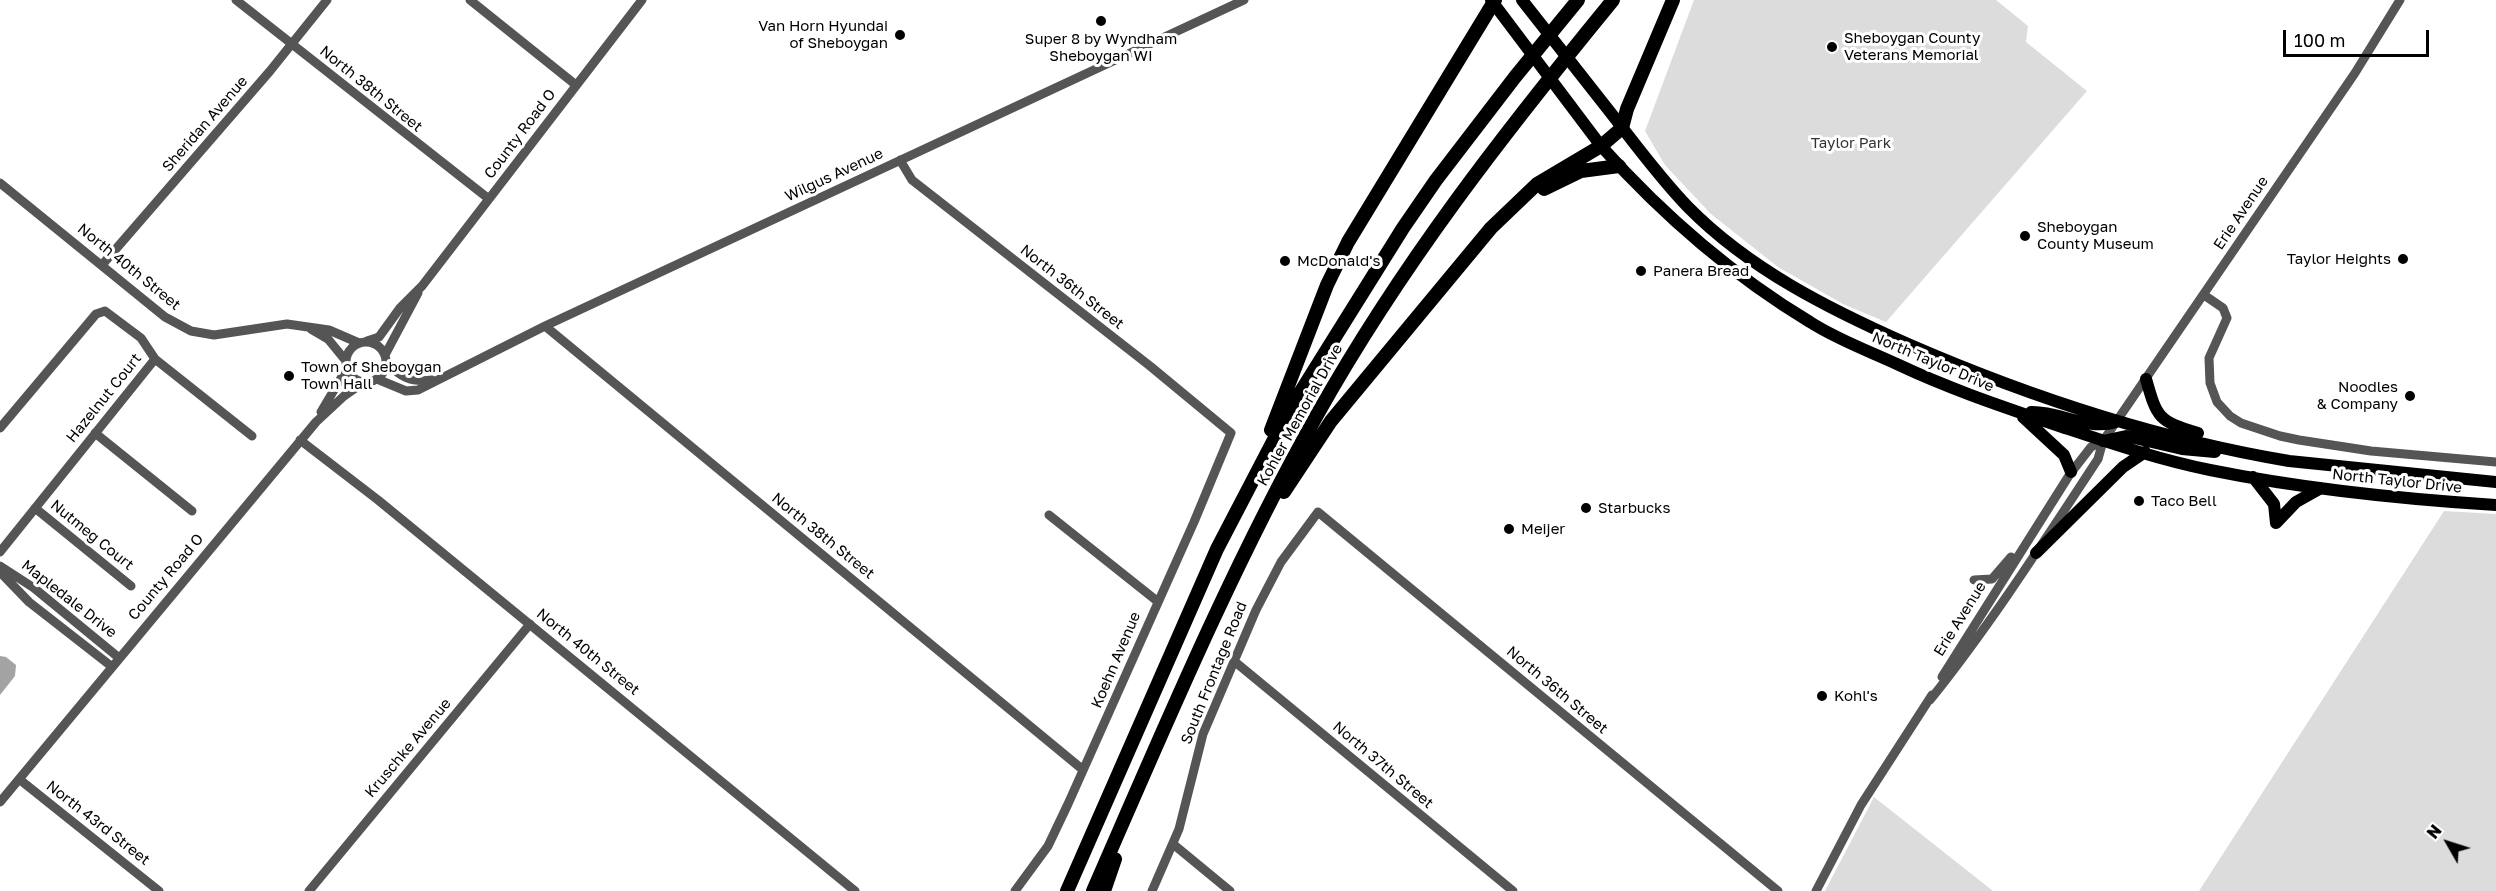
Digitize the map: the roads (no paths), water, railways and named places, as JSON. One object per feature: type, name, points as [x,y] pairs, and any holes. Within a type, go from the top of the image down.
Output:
[{"type":"highway","name":"Kohler Memorial Drive","points":[[1067,891],[1217,549],[1290,409],[1403,228],[1436,180],[1578,0]]},
{"type":"highway","name":"Kohler Memorial Drive","points":[[1093,891],[1237,568],[1317,414],[1385,302],[1472,176],[1532,98],[1613,0]]},
{"type":"highway","points":[[1237,568],[1331,421],[1502,216],[1526,192],[1553,173],[1601,146],[1622,128],[1627,109],[1672,0]]},
{"type":"highway","points":[[1256,471],[1327,285],[1348,242],[1493,1]]},
{"type":"highway","points":[[1448,279],[1544,189],[1581,171],[1619,166]]},
{"type":"highway","points":[[1104,891],[1138,790]]},
{"type":"highway","points":[[1063,891],[1096,826]]},
{"type":"main road","name":"North Taylor Drive","points":[[1522,0],[1638,150],[1689,208],[1735,247],[1821,304],[1962,368],[2117,422],[2255,455],[2396,474],[2496,482]]},
{"type":"main road","name":"North Taylor Drive","points":[[1493,1],[1601,146],[1667,214],[1719,259],[1805,319],[1848,342],[1932,380],[2018,412],[2103,441],[2209,470],[2388,498],[2496,505]]},
{"type":"main road","points":[[2146,379],[2155,410],[2169,423],[2255,455]]},
{"type":"main road","points":[[2018,412],[2053,413],[2090,425],[2101,426],[2117,422]]},
{"type":"main road","points":[[2018,412],[2064,455],[2072,472]]},
{"type":"main road","points":[[2103,441],[2126,436],[2182,449],[2255,455]]},
{"type":"main road","points":[[2036,553],[2123,468],[2145,452]]},
{"type":"main road","points":[[2253,477],[2274,504],[2276,523],[2296,502],[2321,488]]},
{"type":"street","name":"North 38th Street","points":[[236,0],[489,200]]},
{"type":"street","name":"Sheridan Avenue","points":[[102,264],[292,44],[327,0]]},
{"type":"street","points":[[470,0],[576,85]]},
{"type":"street","name":"County Road O","points":[[363,342],[379,337],[400,308],[422,286],[642,0]]},
{"type":"street","name":"Wilgus Avenue","points":[[377,379],[409,391],[422,388],[545,326],[1244,0]]},
{"type":"street","name":"Erie Avenue","points":[[1930,700],[1969,651],[2036,553],[2098,459],[2103,441],[2355,73],[2400,0]]},
{"type":"street","name":"North 36th Street","points":[[900,160],[912,180],[1150,366],[1231,433]]},
{"type":"street","name":"North 40th Street","points":[[0,183],[165,317],[191,331],[214,335],[287,324],[329,330],[363,342]]},
{"type":"street","name":"County Road O","points":[[386,358],[422,286]]},
{"type":"street","points":[[2204,295],[2223,308],[2227,318],[2208,358],[2210,383],[2217,402],[2230,416],[2241,423],[2299,440],[2372,451],[2496,462]]},
{"type":"street","name":"Hazelnut Court","points":[[0,428],[100,312],[105,311],[110,314],[141,338],[155,358],[0,552]]},
{"type":"street","name":"North 38th Street","points":[[545,326],[1082,769]]},
{"type":"street","points":[[306,327],[328,339],[346,364],[353,378],[364,382],[377,379],[382,375],[386,358],[378,345],[363,342],[350,350],[346,364],[316,422]]},
{"type":"street","points":[[155,358],[252,436]]},
{"type":"street","name":"Wilgus Avenue","points":[[386,358],[396,373],[407,380],[437,379]]},
{"type":"street","name":"County Road O","points":[[0,802],[300,440],[344,396],[364,382]]},
{"type":"street","points":[[95,433],[192,510]]},
{"type":"street","name":"Koehn Avenue","points":[[1015,891],[1048,846],[1194,522],[1231,433]]},
{"type":"street","name":"North 40th Street","points":[[300,440],[378,500],[855,891]]},
{"type":"street","name":"Erie Avenue","points":[[1816,891],[1861,805],[1930,700],[2043,514],[2091,447],[2103,441]]},
{"type":"street","name":"Nutmeg Court","points":[[35,508],[131,586]]},
{"type":"street","name":"North 36th Street","points":[[1318,512],[1778,891]]},
{"type":"street","name":"South Frontage Road","points":[[1152,891],[1179,829],[1203,734],[1234,661],[1266,589],[1281,562],[1318,512]]},
{"type":"street","points":[[1974,580],[1992,579],[1998,574],[2043,514]]},
{"type":"street","points":[[1049,515],[1157,602]]},
{"type":"street","name":"Mapledale Drive","points":[[0,566],[34,588],[118,657]]},
{"type":"street","name":"Mapledale Drive","points":[[0,572],[29,602],[111,666]]},
{"type":"street","name":"Kruschke Avenue","points":[[309,891],[530,624]]},
{"type":"street","name":"North 37th Street","points":[[1234,661],[1513,891]]},
{"type":"street","name":"North 43rd Street","points":[[19,780],[159,891]]},
{"type":"street","points":[[1173,844],[1230,891]]},
{"type":"place","name":"Super 8 by Wyndham Sheboygan WI","points":[[1101,21]]},
{"type":"place","name":"Van Horn Hyundai of Sheboygan","points":[[900,35]]},
{"type":"place","name":"Sheboygan County Veterans Memorial","points":[[1832,47]]},
{"type":"place","name":"Sheboygan County Museum","points":[[2025,236]]},
{"type":"place","name":"Taylor Heights","points":[[2403,259]]},
{"type":"place","name":"McDonald's","points":[[1285,261]]},
{"type":"place","name":"Panera Bread","points":[[1641,271]]},
{"type":"place","name":"Town of Sheboygan Town Hall","points":[[289,376]]},
{"type":"place","name":"Noodles & Company","points":[[2410,396]]},
{"type":"place","name":"Taco Bell","points":[[2139,501]]},
{"type":"place","name":"Starbucks","points":[[1586,508]]},
{"type":"place","name":"Meijer","points":[[1509,529]]},
{"type":"place","name":"Kohl's","points":[[1822,696]]},
{"type":"park label","name":"Taylor Park","points":[[1851,143]]}]
